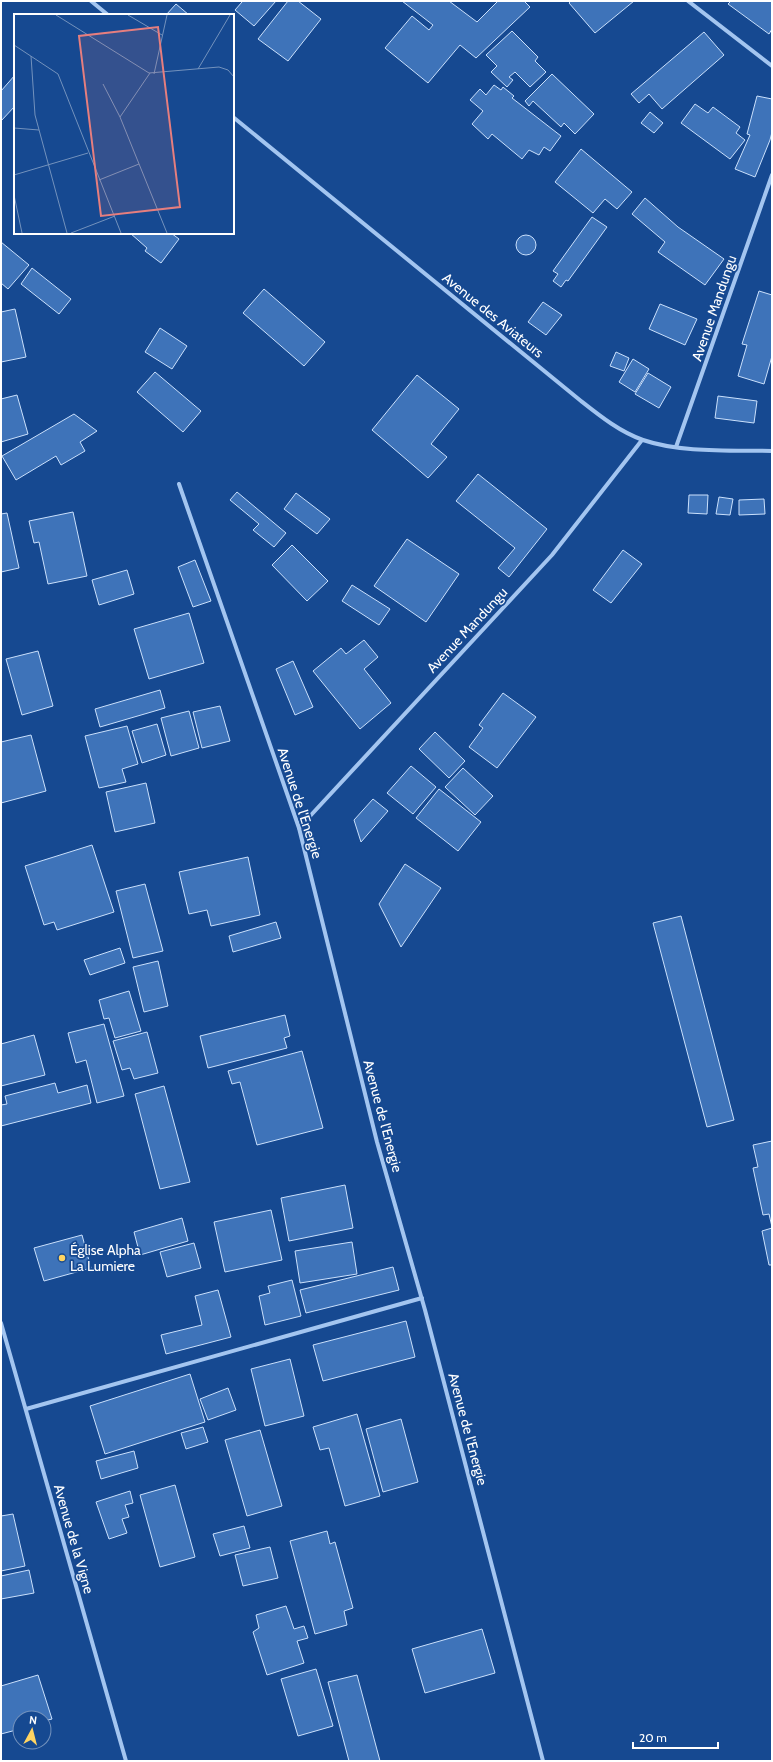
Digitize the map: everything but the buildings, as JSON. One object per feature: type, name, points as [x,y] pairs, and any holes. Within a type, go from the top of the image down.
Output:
[{"type":"street","points":[[91,1],[107,14]]},
{"type":"street","points":[[688,1],[772,66]]},
{"type":"street","name":"Avenue des Aviateurs","points":[[234,118],[610,423],[642,440],[676,447],[772,451]]},
{"type":"street","name":"Avenue Mandungu","points":[[676,447],[772,175]]},
{"type":"street","name":"Avenue Mandungu","points":[[299,828],[552,555],[642,440]]},
{"type":"street","name":"Avenue de l'Energie","points":[[179,484],[299,828],[377,1142],[422,1298],[543,1761]]},
{"type":"street","points":[[26,1409],[422,1298]]},
{"type":"street","name":"Avenue de la Vigne","points":[[1,1323],[126,1761]]},
{"type":"place","name":"Église Alpha La Lumiere","points":[[62,1258]]}]
